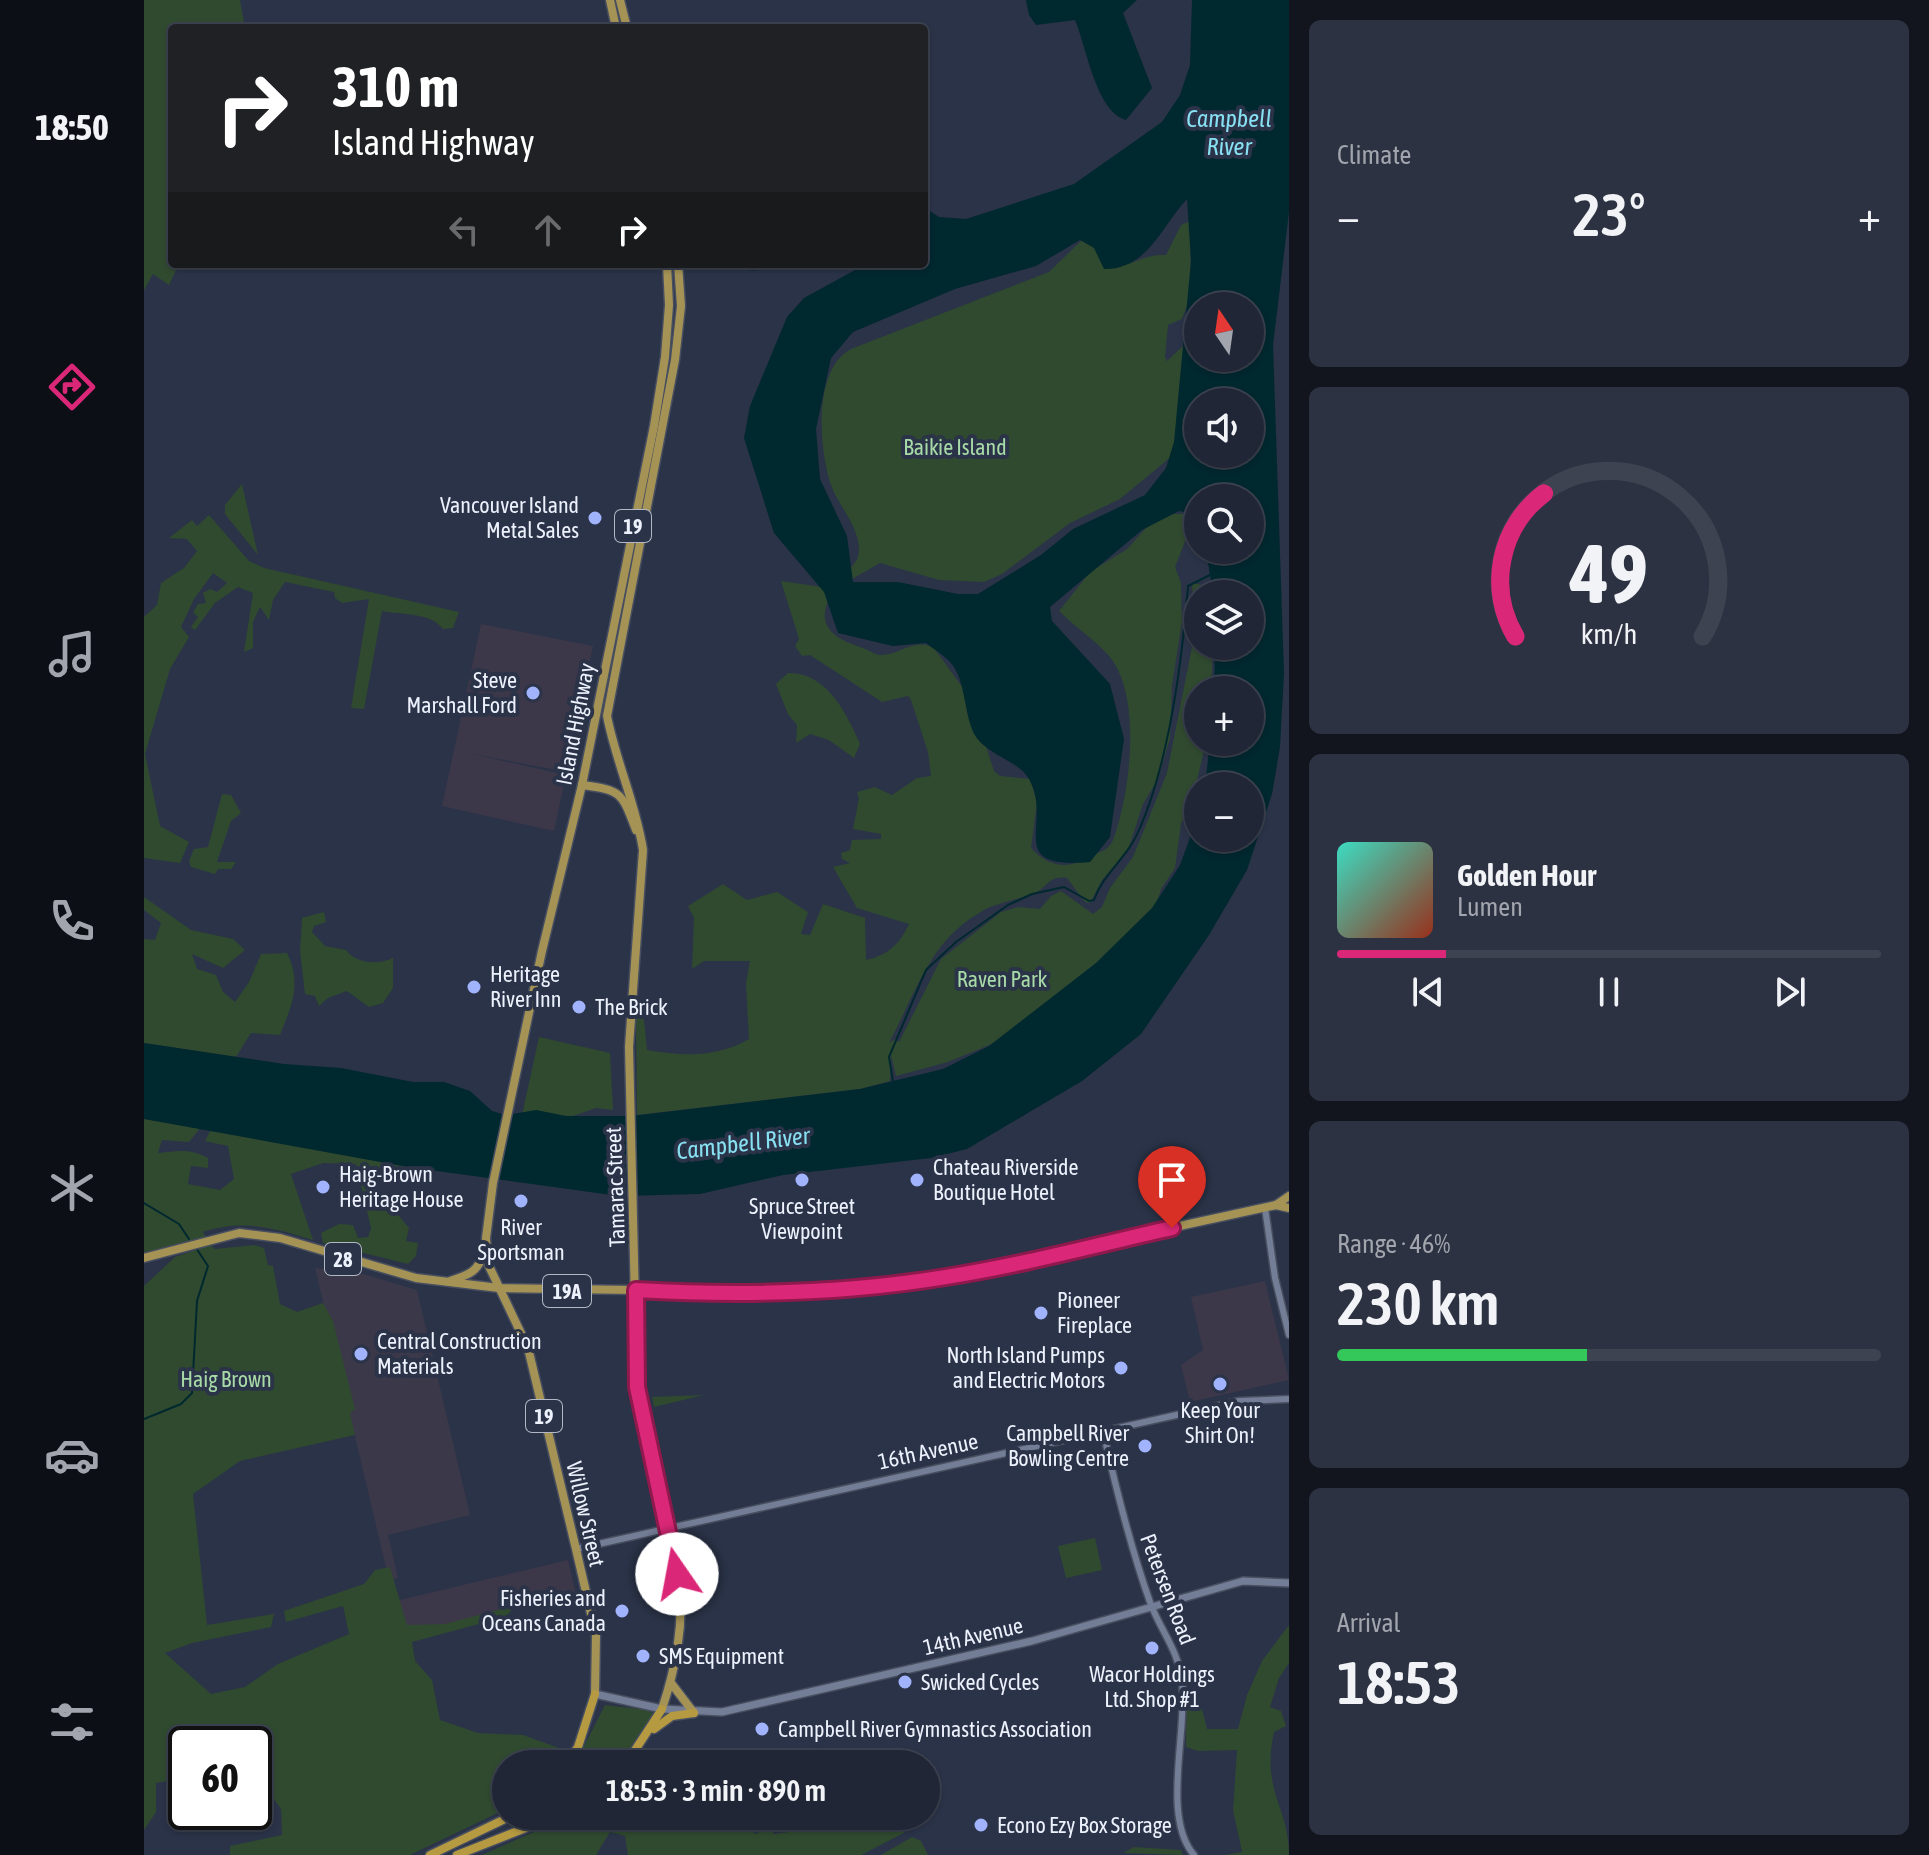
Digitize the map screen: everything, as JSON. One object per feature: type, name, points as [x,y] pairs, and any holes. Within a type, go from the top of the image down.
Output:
[{"type":"highway","name":"19","points":[[576,1750],[595,1694]]},
{"type":"highway","name":"19","points":[[636,1750],[662,1709]]},
{"type":"highway","points":[[650,1732],[672,1716],[694,1713]]},
{"type":"highway","points":[[430,1855],[492,1825]]},
{"type":"highway","points":[[457,1855],[520,1830]]},
{"type":"main road","points":[[610,0],[615,24]]},
{"type":"main road","points":[[620,0],[626,24]]},
{"type":"main road","name":"Island Highway","points":[[493,1187],[542,951],[582,785],[663,371],[669,305],[667,268]]},
{"type":"main road","name":"Island Highway","points":[[643,850],[639,819],[616,762],[607,716],[675,360],[681,306],[678,268]]},
{"type":"main road","points":[[582,785],[614,789],[624,797],[643,850]]},
{"type":"main road","name":"Tamarac Street","points":[[643,850],[629,1047],[637,1387],[682,1611],[681,1641],[662,1709]]},
{"type":"main road","name":"Willow Street","points":[[493,1187],[486,1238],[488,1264],[528,1348],[596,1635],[595,1694]]},
{"type":"main road","name":"19A","points":[[499,1288],[719,1295],[808,1292],[945,1277],[1265,1208],[1289,1196]]},
{"type":"main road","name":"19A","points":[[1276,1205],[1289,1208]]},
{"type":"main road","name":"28","points":[[144,1258],[239,1233],[280,1238],[381,1270],[499,1288]]},
{"type":"main road","points":[[448,1282],[472,1274],[481,1263],[486,1238]]},
{"type":"main road","name":"14th Avenue","points":[[662,1709],[722,1712],[1032,1641],[1243,1581],[1289,1583]]},
{"type":"main road","points":[[671,1683],[694,1713]]},
{"type":"main road","points":[[595,1694],[662,1709]]},
{"type":"street","points":[[1265,1208],[1275,1278],[1289,1335]]},
{"type":"street","name":"16th Avenue","points":[[576,1549],[1239,1401],[1289,1399]]},
{"type":"street","name":"Petersen Road","points":[[1103,1431],[1124,1522],[1151,1606],[1171,1640],[1182,1682],[1179,1823],[1187,1847],[1194,1855]]},
{"type":"shaded area","points":[[481,624],[593,646],[567,772],[468,753],[566,775],[554,831],[442,806]]},
{"type":"shaded area","points":[[315,1268],[360,1273],[417,1290],[470,1515],[388,1535],[398,1578],[389,1580]]},
{"type":"shaded area","points":[[1265,1281],[1289,1380],[1190,1402],[1181,1365],[1203,1350],[1191,1297]]},
{"type":"shaded area","points":[[568,1560],[576,1594],[409,1633],[396,1601]]},
{"type":"green space","points":[[144,0],[240,0],[244,24],[168,24],[168,268],[177,268],[169,285],[153,274],[144,290]]},
{"type":"green space","name":"Baikie Island","points":[[1190,221],[1191,292],[1184,292],[1182,319],[1168,325],[1165,357],[1167,361],[1184,345],[1186,372],[1180,380],[1184,393],[1172,456],[1120,499],[1070,523],[1002,574],[984,582],[939,580],[880,563],[852,579],[847,572],[858,557],[858,541],[830,482],[823,449],[825,391],[830,373],[839,359],[851,349],[1049,272],[1084,238],[1117,266],[1166,255],[1181,225]]},
{"type":"green space","points":[[242,484],[258,555],[225,514],[225,505]]},
{"type":"green space","name":"Raven Park","points":[[1184,514],[1184,544],[1175,567],[1181,583],[1182,622],[1172,685],[1170,738],[1158,779],[1143,804],[1128,850],[1102,880],[1090,903],[1085,902],[1067,878],[1060,878],[1051,880],[1032,894],[985,910],[962,925],[935,954],[889,1043],[895,1039],[899,1042],[895,1050],[941,959],[1001,912],[1018,907],[1040,909],[1051,896],[1061,891],[1093,914],[1102,907],[1110,888],[1133,857],[1167,773],[1184,687],[1184,756],[1203,756],[1199,772],[1184,772],[1184,816],[1175,868],[1161,889],[1155,908],[1117,947],[1001,1040],[948,1062],[896,1076],[891,1055],[890,1081],[860,1089],[637,1115],[636,1016],[644,1019],[647,1050],[700,1054],[724,1050],[749,1039],[746,983],[750,961],[704,961],[692,969],[694,918],[688,906],[723,884],[747,900],[777,892],[808,912],[801,934],[810,935],[823,904],[865,918],[866,960],[892,948],[909,924],[857,908],[833,867],[850,863],[842,859],[841,853],[850,850],[852,840],[881,839],[881,834],[853,829],[859,798],[857,792],[875,787],[892,795],[917,778],[931,776],[928,752],[911,700],[908,696],[882,702],[810,655],[802,656],[795,646],[799,639],[781,581],[822,587],[830,598],[826,608],[827,624],[845,641],[881,655],[920,644],[934,648],[971,699],[994,771],[1000,776],[1030,779],[1037,802],[1031,848],[1051,863],[1073,864],[1106,849],[1113,840],[1128,773],[1130,720],[1120,674],[1109,656],[1059,611],[1090,572],[1127,549],[1162,516]]},
{"type":"green space","points":[[209,515],[249,561],[264,568],[459,612],[453,628],[443,629],[423,617],[382,611],[364,709],[351,708],[369,599],[342,603],[335,598],[334,592],[285,582],[273,600],[269,620],[260,607],[253,622],[253,648],[244,652],[253,593],[238,587],[215,603],[195,630],[191,627],[198,617],[193,612],[198,604],[206,603],[203,593],[210,589],[217,592],[227,583],[213,573],[194,599],[181,627],[189,637],[170,669],[145,754],[160,826],[189,842],[180,863],[144,858],[144,617],[157,605],[161,583],[184,568],[197,551],[187,539],[169,538],[192,520],[197,526]]},
{"type":"green space","points":[[1189,660],[1212,660],[1212,676],[1186,676]]},
{"type":"green space","points":[[788,673],[814,679],[834,697],[860,744],[854,758],[829,740],[810,734],[796,743],[797,725],[788,714],[776,684]]},
{"type":"green space","points":[[222,794],[231,795],[241,813],[231,821],[217,862],[236,862],[231,869],[218,869],[215,874],[191,867],[189,861],[194,849],[208,847]]},
{"type":"green space","points":[[144,897],[191,930],[233,939],[245,950],[223,968],[192,954],[197,969],[216,975],[223,992],[235,1002],[249,982],[261,954],[287,953],[295,984],[280,1035],[251,1033],[236,1057],[144,1043],[144,939],[155,940],[161,923],[144,910]]},
{"type":"green space","points":[[324,912],[326,922],[314,926],[312,932],[325,946],[346,950],[350,955],[368,962],[393,958],[393,988],[383,1003],[369,1007],[347,991],[328,998],[319,1006],[315,996],[305,994],[300,951],[302,918]]},
{"type":"green space","points":[[539,1037],[610,1053],[613,1110],[596,1108],[573,1116],[522,1115]]},
{"type":"green space","points":[[144,1119],[201,1127],[189,1142],[162,1140],[158,1153],[190,1151],[208,1158],[208,1168],[191,1166],[188,1184],[220,1190],[234,1179],[228,1146],[205,1141],[211,1129],[408,1167],[405,1176],[391,1186],[385,1171],[376,1174],[380,1202],[393,1209],[409,1228],[406,1241],[418,1243],[416,1256],[408,1264],[323,1243],[321,1233],[339,1224],[353,1225],[358,1238],[368,1237],[371,1228],[356,1164],[323,1163],[291,1174],[313,1240],[272,1229],[232,1226],[203,1232],[206,1238],[144,1260]]},
{"type":"green space","name":"Haig Brown","points":[[210,1245],[215,1249],[255,1245],[264,1248],[268,1265],[273,1266],[280,1304],[297,1312],[323,1303],[333,1321],[355,1409],[350,1413],[355,1435],[240,1461],[193,1494],[207,1625],[274,1614],[271,1627],[192,1643],[165,1653],[211,1694],[245,1687],[278,1664],[349,1634],[343,1606],[286,1622],[284,1611],[364,1584],[375,1570],[390,1567],[407,1625],[445,1624],[517,1605],[505,1617],[412,1642],[415,1661],[432,1680],[440,1720],[478,1733],[523,1735],[559,1750],[492,1750],[492,1816],[410,1855],[230,1855],[230,1846],[282,1835],[281,1809],[272,1797],[272,1726],[168,1726],[168,1781],[156,1783],[156,1812],[144,1830],[144,1286],[175,1257]]},
{"type":"green space","points":[[704,1395],[654,1407],[652,1397]]},
{"type":"green space","points":[[1095,1538],[1102,1570],[1066,1578],[1058,1546]]},
{"type":"green space","points":[[1289,1625],[1289,1663],[1279,1678],[1270,1707],[1281,1711],[1286,1726],[1274,1732],[1271,1769],[1288,1838],[1289,1855],[1225,1855],[1242,1852],[1233,1810],[1237,1750],[1198,1751],[1186,1747],[1187,1692],[1198,1693],[1207,1729],[1238,1729],[1247,1695],[1262,1661]]},
{"type":"green space","points":[[605,1705],[648,1710],[654,1714],[630,1750],[582,1750]]},
{"type":"green space","points":[[538,1830],[745,1830],[758,1834],[758,1830],[774,1830],[773,1834],[804,1830],[903,1830],[904,1833],[861,1855],[628,1855],[625,1836],[610,1832],[596,1855],[482,1855]]},
{"type":"green space","points":[[912,1837],[921,1841],[928,1855],[881,1855]]},
{"type":"green space","points":[[1134,1847],[1181,1850],[1183,1855],[1123,1853]]},
{"type":"water","points":[[1026,0],[1137,0],[1123,13],[1152,88],[1126,120],[1107,105],[1093,76],[1075,20],[1036,25],[1029,15]]},
{"type":"water","name":"Campbell River","points":[[1192,0],[1289,0],[1289,212],[1273,345],[1284,673],[1280,747],[1272,794],[1264,818],[1264,772],[1207,772],[1208,756],[1264,756],[1264,676],[1214,676],[1215,660],[1264,660],[1264,580],[1211,580],[1208,564],[1264,564],[1264,484],[1184,484],[1184,512],[1179,511],[1142,530],[1050,607],[1052,621],[1110,684],[1124,739],[1110,837],[1090,862],[1063,863],[1047,859],[1039,851],[1035,796],[1029,779],[1018,767],[988,749],[976,737],[959,678],[948,659],[926,643],[893,646],[838,633],[824,592],[774,533],[744,438],[750,406],[787,317],[804,298],[859,268],[928,268],[928,210],[939,217],[966,219],[1074,184],[1162,122],[1180,95],[1190,65]],"holes":[[[1187,199],[1191,261],[1188,292],[1264,292],[1264,372],[1184,372],[1184,336],[1174,442],[1166,468],[1145,495],[1073,529],[1041,555],[978,594],[958,594],[898,582],[853,582],[847,536],[820,479],[816,429],[831,358],[853,332],[955,289],[1036,266],[1080,240],[1094,248],[1104,269],[1132,262],[1153,244]]]},
{"type":"water","points":[[737,268],[771,268],[756,270]]},
{"type":"water","name":"Campbell River","points":[[1185,852],[1253,852],[1247,870],[1209,935],[1141,1034],[1082,1081],[967,1149],[931,1158],[783,1175],[700,1194],[619,1196],[408,1167],[144,1119],[144,1043],[284,1064],[341,1068],[413,1082],[444,1082],[470,1091],[492,1111],[506,1115],[536,1110],[566,1116],[631,1116],[860,1089],[943,1069],[989,1046],[1096,963],[1152,908],[1180,865]]},
{"type":"waterway","points":[[893,1081],[889,1057],[926,970],[956,942],[1008,905],[1032,894],[1064,887],[1089,901],[1094,900],[1103,882],[1135,839],[1150,801],[1167,741],[1178,678],[1188,586],[1212,574]]},
{"type":"waterway","points":[[144,1203],[179,1224],[189,1239]]},
{"type":"waterway","points":[[144,1419],[181,1404],[192,1393],[197,1301],[208,1266],[196,1248]]},
{"type":"place","name":"Vancouver Island Metal Sales","points":[[595,518]]},
{"type":"place","name":"Steve Marshall Ford","points":[[533,693]]},
{"type":"place","name":"Heritage River Inn","points":[[474,987]]},
{"type":"place","name":"The Brick","points":[[579,1007]]},
{"type":"place","name":"Spruce Street Viewpoint","points":[[802,1180]]},
{"type":"place","name":"Chateau Riverside Boutique Hotel","points":[[917,1180]]},
{"type":"place","name":"Haig-Brown Heritage House","points":[[323,1187]]},
{"type":"place","name":"River Sportsman","points":[[521,1201]]},
{"type":"place","name":"Pioneer Fireplace","points":[[1041,1313]]},
{"type":"place","name":"Central Construction Materials","points":[[361,1354]]},
{"type":"place","name":"North Island Pumps and Electric Motors","points":[[1121,1368]]},
{"type":"place","name":"Keep Your Shirt On!","points":[[1220,1384]]},
{"type":"place","name":"Campbell River Bowling Centre","points":[[1145,1446]]},
{"type":"place","name":"Fisheries and Oceans Canada","points":[[622,1611]]},
{"type":"place","name":"Wacor Holdings Ltd. Shop #1","points":[[1152,1648]]},
{"type":"place","name":"SMS Equipment","points":[[643,1656]]},
{"type":"place","name":"Swicked Cycles","points":[[905,1682]]},
{"type":"place","name":"Campbell River Gymnastics Association","points":[[762,1729]]},
{"type":"place","name":"Econo Ezy Box Storage","points":[[981,1825]]},
{"type":"route","points":[[677,1574],[637,1387],[636,1290],[719,1295],[808,1292],[945,1277],[1172,1228]]}]
